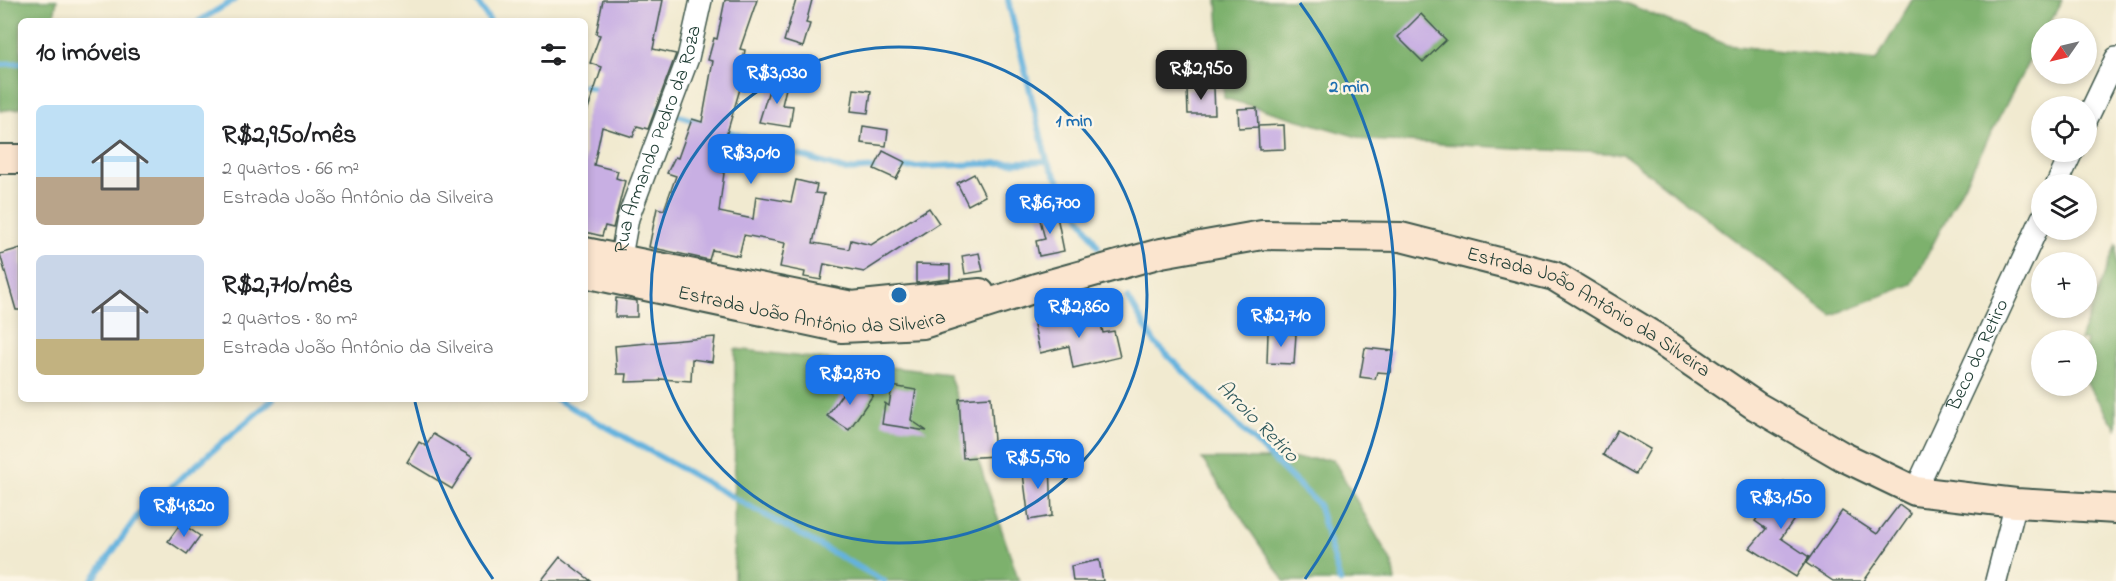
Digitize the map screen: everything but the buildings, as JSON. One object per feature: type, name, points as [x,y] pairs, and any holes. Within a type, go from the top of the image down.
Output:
[{"type":"main road","points":[[0,159],[18,159]]},
{"type":"main road","name":"Estrada João Antônio da Silveira","points":[[588,273],[619,269],[852,306],[1036,288],[1161,253],[1262,235],[1401,237],[1554,276],[1658,339],[1756,406],[1842,456],[1915,491],[2016,503],[2116,508]]},
{"type":"main road","name":"Estrada João Antônio da Silveira","points":[[588,254],[619,269]]},
{"type":"street","name":"Rua Armando Pedro da Roza","points":[[619,269],[628,218],[688,58],[701,0]]},
{"type":"street","points":[[2097,98],[2116,57]]},
{"type":"street","name":"Beco do Retiro","points":[[1915,491],[2032,240]]},
{"type":"street","points":[[1996,581],[2016,503]]},
{"type":"green space","points":[[0,0],[57,0],[54,18],[18,18],[18,108],[0,111]]},
{"type":"green space","points":[[1217,0],[1618,0],[1727,45],[1876,61],[1912,0],[2062,0],[2052,18],[2031,18],[2031,57],[1912,284],[1832,315],[1623,154],[1368,140],[1224,98]]},
{"type":"green space","points":[[2116,244],[2116,428],[2095,396],[2097,396],[2097,330],[2084,330],[2088,318],[2097,318],[2097,295]]},
{"type":"green space","points":[[735,349],[949,374],[1019,581],[734,581]]},
{"type":"green space","points":[[1202,459],[1333,459],[1392,563],[1395,581],[1284,581]]},
{"type":"waterway","points":[[204,18],[234,0]]},
{"type":"waterway","points":[[476,0],[488,18]]},
{"type":"waterway","name":"Arroio Retiro","points":[[1008,0],[1047,161],[1098,247]]},
{"type":"waterway","points":[[0,64],[18,63]]},
{"type":"waterway","points":[[588,87],[602,91]]},
{"type":"waterway","points":[[648,106],[699,122]]},
{"type":"waterway","points":[[720,129],[845,170],[880,168]]},
{"type":"waterway","points":[[896,168],[1047,161]]},
{"type":"waterway","name":"Arroio Retiro","points":[[1128,298],[1155,343],[1318,504],[1340,581]]},
{"type":"waterway","points":[[92,581],[138,515],[270,402]]},
{"type":"waterway","points":[[561,402],[884,581]]}]
